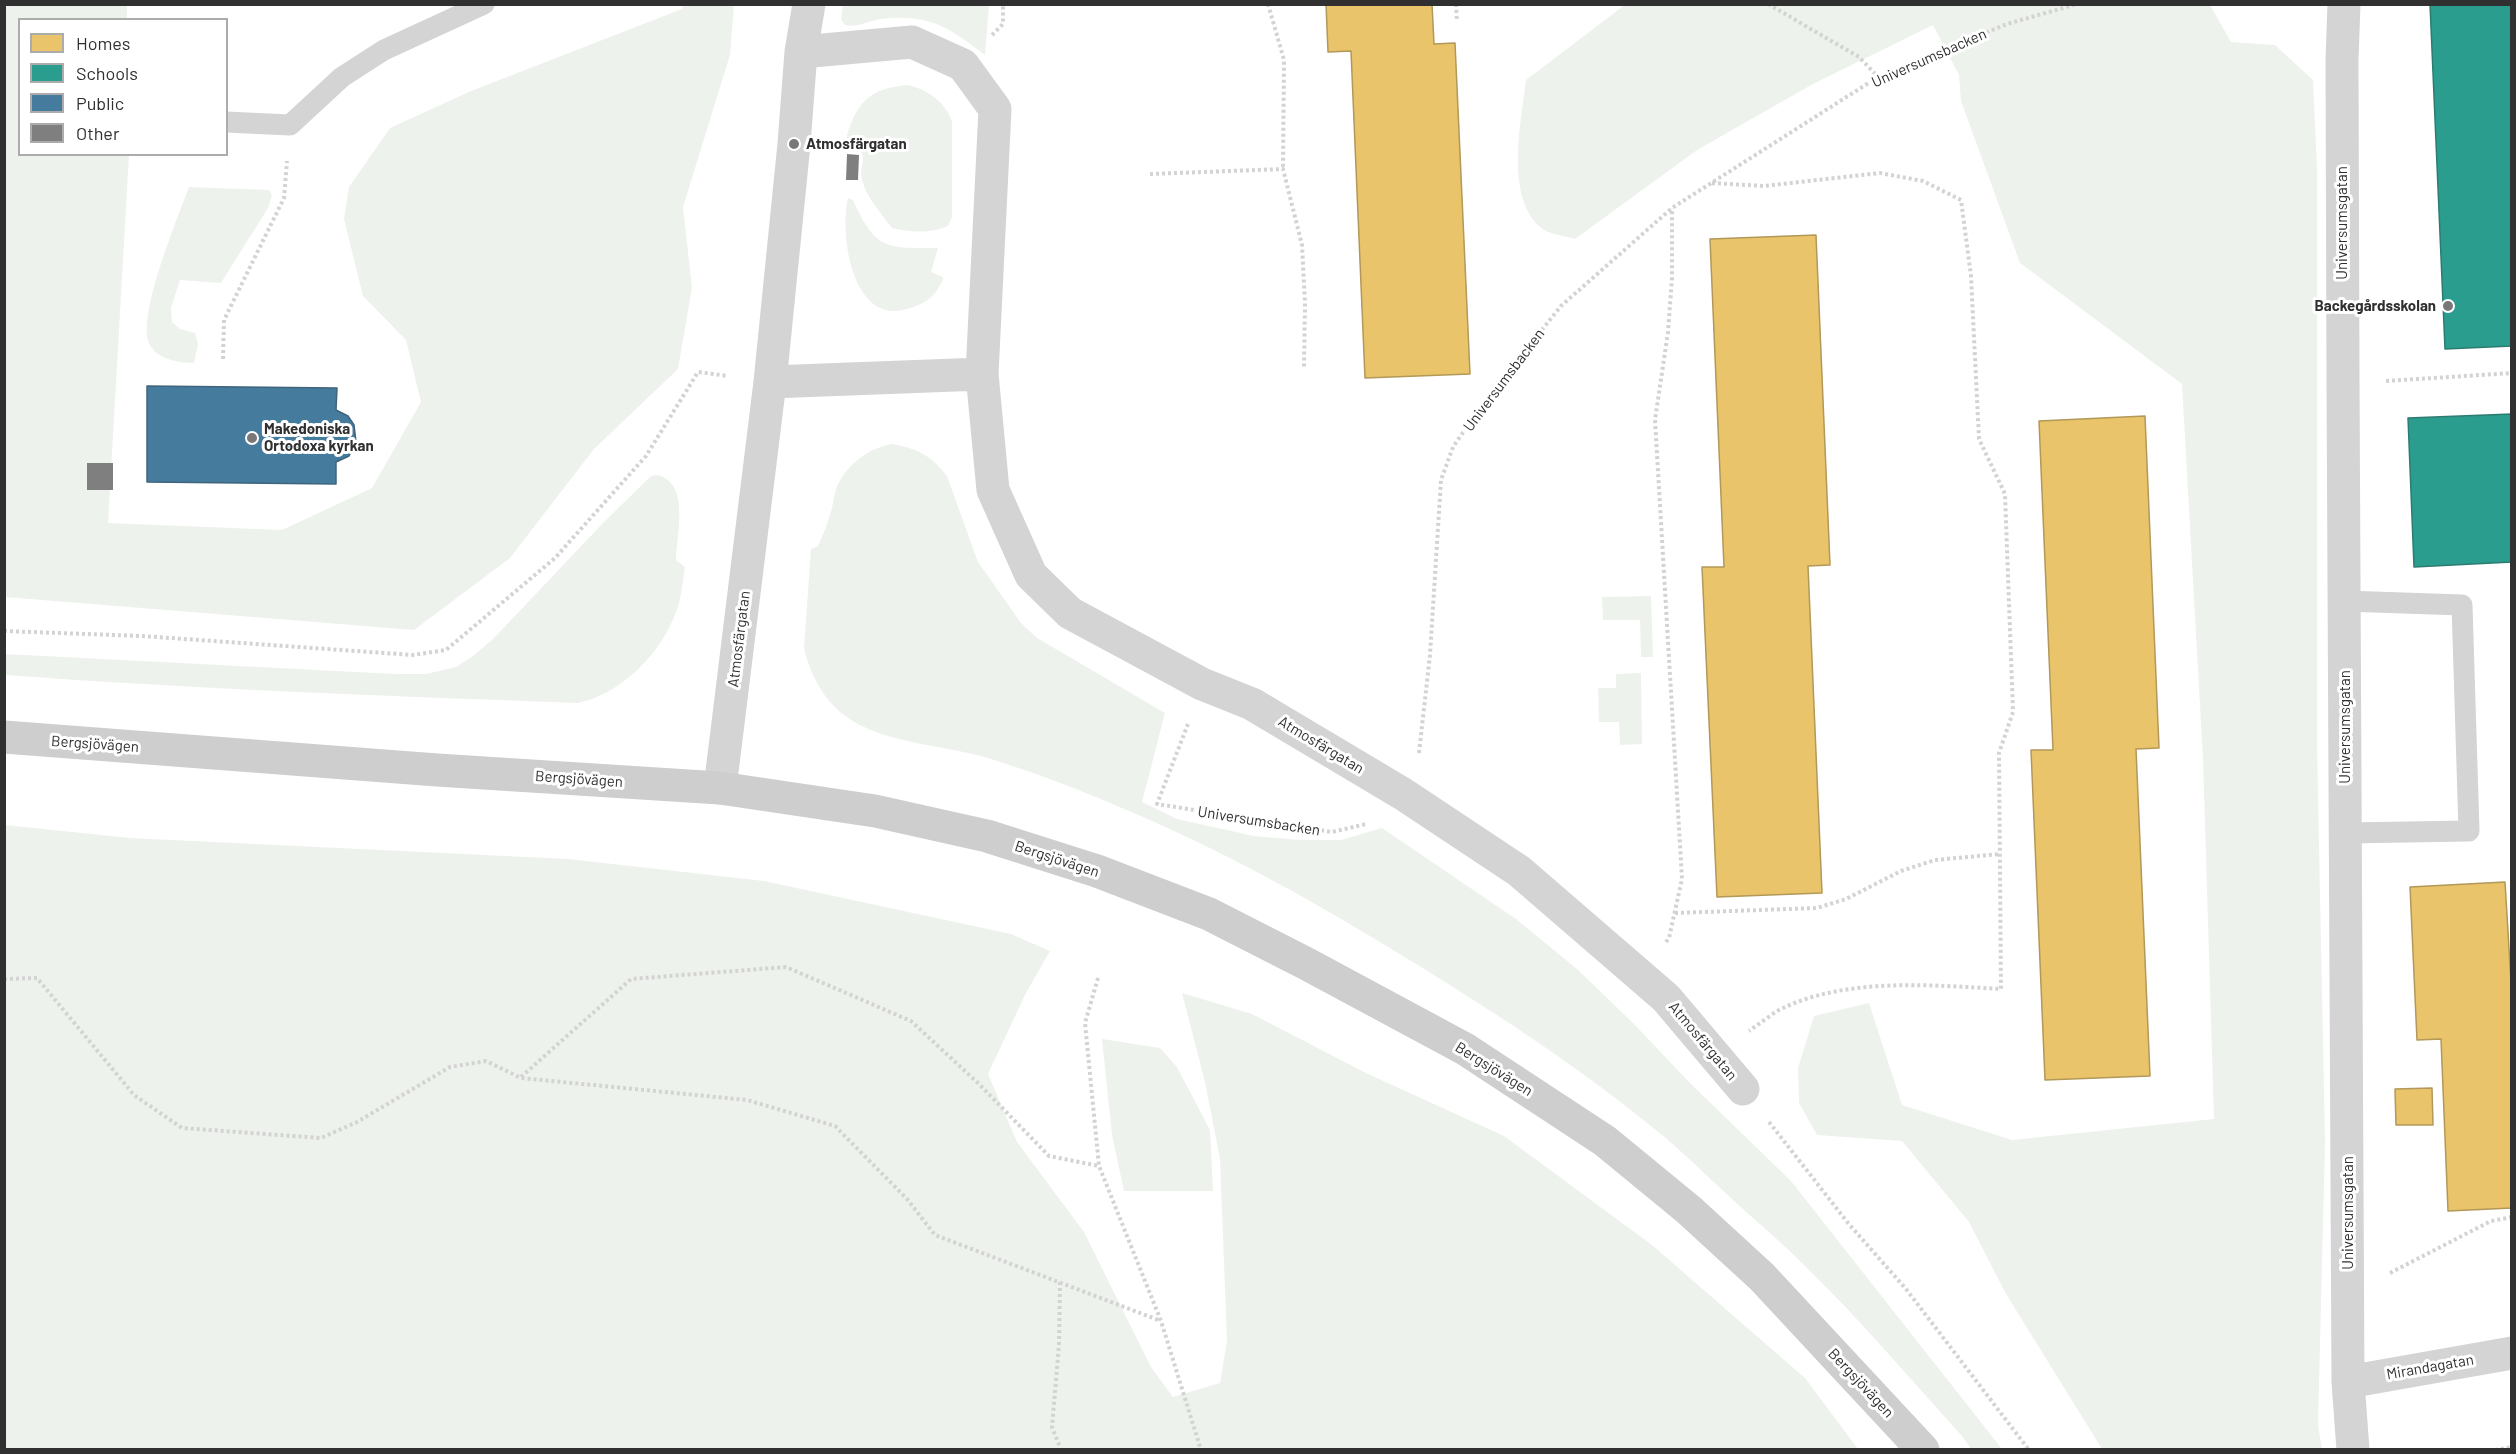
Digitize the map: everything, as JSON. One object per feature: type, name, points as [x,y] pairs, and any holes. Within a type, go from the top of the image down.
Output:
[{"type":"street","name":"Atmosfärgatan","points":[[720,788],[770,382],[801,52],[809,4]]},
{"type":"street","name":"Universumsgatan","points":[[2344,4],[2342,60],[2348,1382],[2353,1449]]},
{"type":"street","name":"Atmosfärgatan","points":[[801,52],[912,42],[963,65],[995,109],[982,374],[993,490],[1030,575],[1070,613],[1202,684],[1252,704],[1402,794],[1519,871],[1666,998],[1743,1089]]},
{"type":"street","points":[[770,382],[982,374]]},
{"type":"street","name":"Bergsjövägen","points":[[4,737],[437,770],[720,788],[875,811],[987,836],[1097,872],[1209,914],[1465,1049],[1605,1141],[1689,1210],[1762,1277],[1923,1449]]},
{"type":"street","name":"Mirandagatan","points":[[2348,1382],[2511,1353]]},
{"type":"lane","points":[[228,122],[290,125],[342,77],[384,50],[484,4]]},
{"type":"lane","points":[[2344,601],[2462,605],[2469,831],[2345,833]]},
{"type":"path","points":[[1268,4],[1284,60],[1283,169],[1302,245],[1305,303],[1304,368]]},
{"type":"path","points":[[1456,4],[1457,21]]},
{"type":"path","points":[[1768,4],[1859,57],[1878,77]]},
{"type":"path","name":"Universumsbacken","points":[[1187,726],[1157,804],[1332,832],[1370,823],[1402,794],[1421,750],[1430,655],[1441,480],[1453,447],[1482,405],[1561,306],[1672,208],[1878,77],[2007,24],[2077,4]]},
{"type":"path","points":[[223,359],[224,320],[284,198],[290,125]]},
{"type":"path","points":[[1150,174],[1283,169]]},
{"type":"path","points":[[1712,183],[1764,186],[1880,173],[1923,181],[1961,200],[1971,276],[1979,439],[2006,494],[2013,712],[1999,753],[2001,989],[1937,985],[1882,986],[1825,994],[1779,1010],[1715,1055]]},
{"type":"path","points":[[1636,973],[1669,938],[1682,879],[1655,420],[1668,332],[1672,278],[1672,208]]},
{"type":"path","points":[[4,631],[142,636],[413,655],[446,650],[555,558],[646,456],[698,372],[770,382]]},
{"type":"path","points":[[2343,380],[2378,381],[2511,373]]},
{"type":"path","points":[[1675,913],[1816,908],[1846,899],[1901,872],[1935,860],[2000,854]]},
{"type":"path","points":[[521,1078],[631,979],[786,967],[911,1021],[979,1084],[1049,1156],[1099,1166]]},
{"type":"path","points":[[4,979],[37,978],[134,1095],[182,1128],[321,1138],[357,1122],[450,1067],[486,1061],[521,1078],[747,1100],[835,1126],[907,1199],[935,1235],[1161,1321]]},
{"type":"path","points":[[1098,978],[1085,1023],[1099,1166],[1161,1321],[1201,1449]]},
{"type":"path","points":[[1743,1089],[1848,1223],[1906,1289],[2029,1449]]},
{"type":"path","points":[[2389,1273],[2491,1221],[2511,1217]]},
{"type":"path","points":[[1060,1282],[1059,1345],[1052,1427],[1061,1449]]},
{"type":"path","points":[[2495,1449],[2511,1447]]},
{"type":"shaded area","points":[[1626,4],[2210,5],[2231,42],[2275,45],[2313,80],[2317,167],[2317,745],[2325,1142],[2318,1425],[2322,1449],[2102,1449],[2006,1294],[1969,1222],[1902,1141],[1817,1135],[1799,1103],[1798,1068],[1814,1016],[1869,1003],[1902,1105],[2012,1140],[2214,1119],[2203,759],[2182,384],[2020,263],[1961,101],[1959,75],[1933,25],[1813,84],[1697,150],[1575,239],[1540,227],[1529,214],[1522,197],[1519,178],[1519,137],[1526,80]]},
{"type":"shaded area","points":[[5,5],[127,5],[127,18],[18,18],[18,156],[129,156],[108,523],[282,530],[372,488],[421,402],[406,340],[363,296],[344,219],[349,187],[390,128],[471,91],[682,9],[683,5],[734,5],[730,55],[683,207],[692,288],[678,369],[594,449],[510,558],[414,630],[5,597]]},
{"type":"shaded area","points":[[843,5],[989,5],[985,55],[949,30],[925,20],[881,19],[854,26],[845,25],[841,19]]},
{"type":"shaded area","points":[[908,85],[922,90],[941,103],[952,122],[952,217],[948,226],[934,230],[913,231],[892,228],[865,188],[861,175],[863,156],[846,139],[854,116],[866,100],[883,90]]},
{"type":"shaded area","points":[[189,187],[269,190],[272,195],[268,208],[221,283],[180,280],[171,308],[172,322],[180,329],[195,333],[198,344],[194,363],[175,361],[156,353],[149,343],[147,329],[153,289]]},
{"type":"shaded area","points":[[848,198],[853,200],[869,229],[885,243],[906,248],[938,248],[931,272],[943,279],[930,298],[910,308],[891,311],[875,305],[863,292],[854,275],[849,255],[846,234]]},
{"type":"shaded area","points":[[892,444],[923,454],[936,463],[947,476],[978,562],[1021,623],[1037,638],[1165,713],[1142,802],[1177,819],[1254,836],[1300,840],[1341,840],[1382,828],[1516,919],[1577,969],[1791,1181],[2002,1449],[1971,1449],[1962,1436],[1831,1292],[1792,1253],[1667,1139],[1571,1065],[1451,986],[1314,903],[1167,828],[1037,774],[981,756],[910,742],[874,731],[858,724],[836,709],[818,685],[804,648],[811,549],[818,546],[837,487],[848,469],[875,449]]},
{"type":"shaded area","points":[[658,475],[668,480],[678,499],[679,524],[676,560],[685,567],[679,603],[664,637],[641,666],[627,679],[595,698],[578,703],[363,695],[5,675],[5,654],[395,674],[426,674],[456,667],[493,639],[603,523],[651,476]]},
{"type":"shaded area","points":[[1651,596],[1653,657],[1641,657],[1640,620],[1603,620],[1602,597]]},
{"type":"shaded area","points":[[1641,673],[1642,744],[1620,745],[1619,722],[1599,722],[1598,688],[1616,688],[1616,674]]},
{"type":"shaded area","points":[[5,825],[130,838],[568,859],[764,881],[1011,934],[1050,951],[1026,993],[988,1074],[1017,1142],[1084,1232],[1151,1367],[1173,1397],[1220,1383],[1227,1341],[1220,1159],[1205,1082],[1182,993],[1252,1014],[1366,1073],[1504,1136],[1652,1245],[1805,1378],[1858,1449],[5,1449]]},
{"type":"shaded area","points":[[1102,1039],[1160,1048],[1177,1067],[1210,1130],[1213,1191],[1124,1191],[1112,1135]]},
{"type":"building: Homes","points":[[1326,4],[1432,4],[1434,44],[1455,43],[1470,374],[1365,378],[1351,51],[1328,52]]},
{"type":"building: Homes","points":[[1816,235],[1830,565],[1808,566],[1822,893],[1717,897],[1702,567],[1724,567],[1710,239]]},
{"type":"building: Homes","points":[[2145,416],[2159,748],[2136,749],[2150,1076],[2045,1080],[2031,750],[2053,750],[2039,421]]},
{"type":"building: Homes","points":[[2505,882],[2512,998],[2512,1208],[2448,1211],[2441,1039],[2417,1040],[2410,887]]},
{"type":"building: Homes","points":[[2432,1088],[2433,1125],[2396,1125],[2395,1089]]},
{"type":"building: Schools","points":[[2430,4],[2512,4],[2512,346],[2445,349]]},
{"type":"building: Schools","points":[[2512,414],[2512,562],[2414,567],[2408,418]]},
{"type":"building: Public","name":"Makedoniska Ortodoxa kyrkan","points":[[147,386],[337,388],[336,410],[348,416],[354,425],[356,442],[349,456],[336,462],[336,484],[147,482]]},
{"type":"building: Other","points":[[847,154],[859,155],[858,180],[846,180]]},
{"type":"building: Other","points":[[87,463],[113,463],[113,490],[87,490]]},
{"type":"place","name":"Atmosfärgatan","points":[[794,144]]},
{"type":"place","name":"Backegårdsskolan","points":[[2448,306]]},
{"type":"place","name":"Makedoniska Ortodoxa kyrkan","points":[[252,438]]}]
